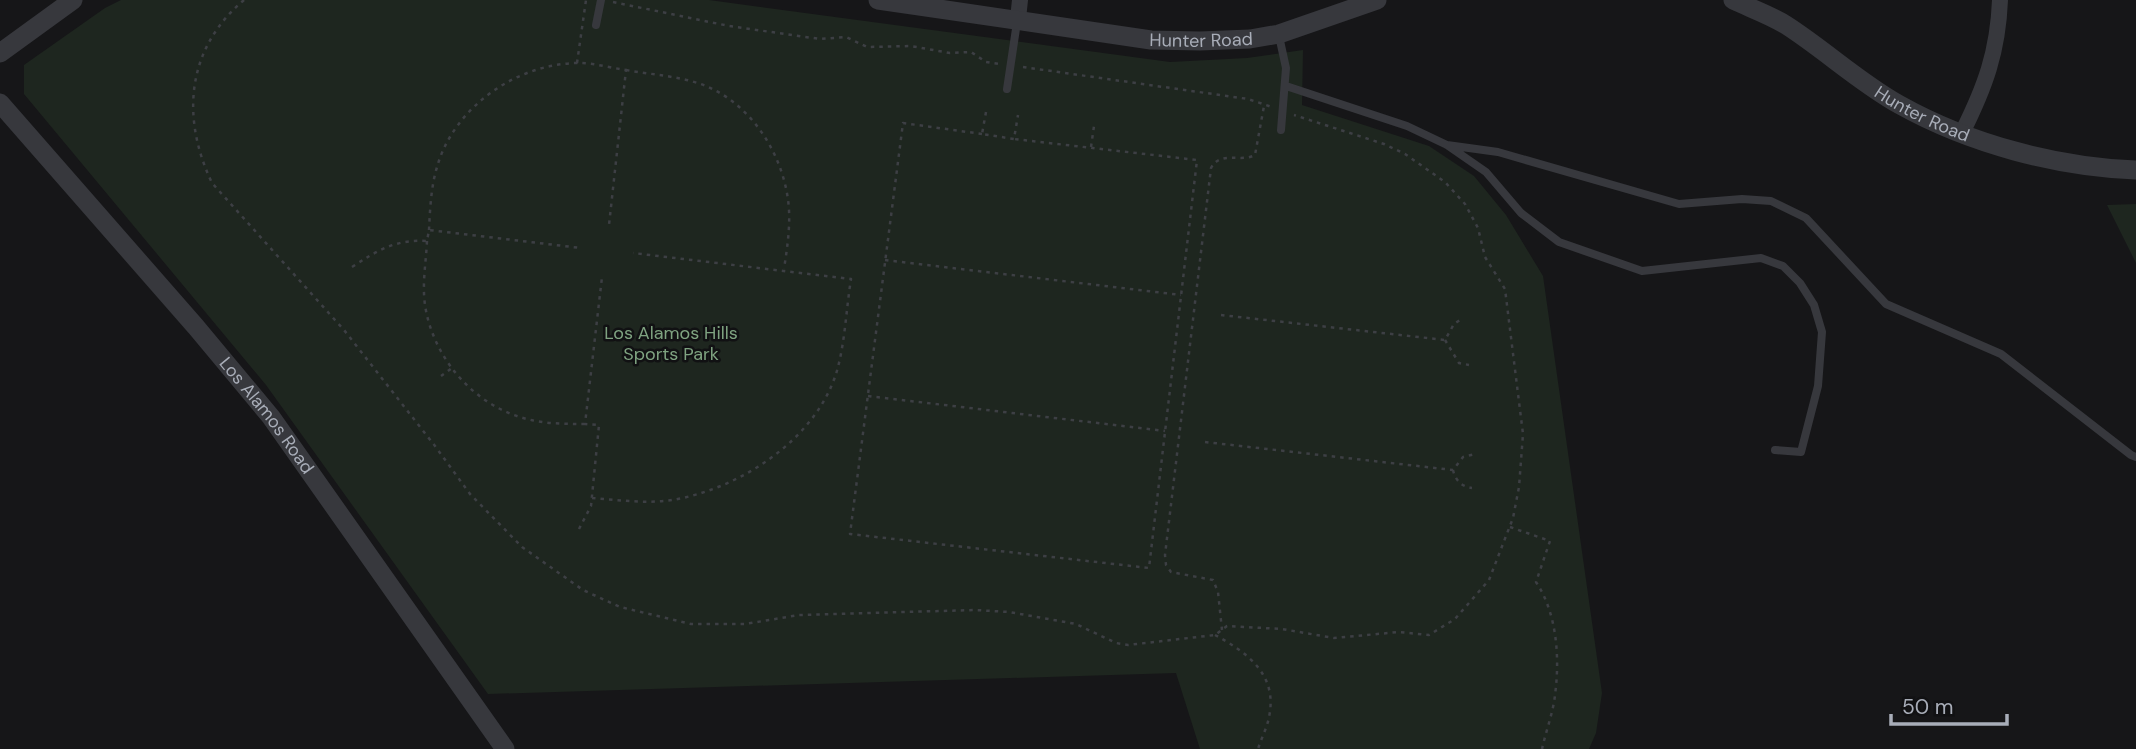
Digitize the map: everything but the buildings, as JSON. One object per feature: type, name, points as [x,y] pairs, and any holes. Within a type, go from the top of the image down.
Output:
[{"type":"street","points":[[0,53],[73,0]]},
{"type":"street","name":"Hunter Road","points":[[878,0],[1019,9],[1151,40],[1243,40],[1279,34],[1377,0]]},
{"type":"street","name":"Hunter Road","points":[[1733,0],[1785,24],[1900,105],[1962,133],[2039,159],[2096,169],[2136,170]]},
{"type":"street","points":[[1962,133],[1995,53],[2000,0]]},
{"type":"street","name":"Los Alamos Road","points":[[0,103],[271,417],[505,749]]},
{"type":"lane","points":[[596,25],[602,0]]},
{"type":"lane","points":[[1007,89],[1019,9]]},
{"type":"lane","points":[[1279,34],[1286,68],[1281,130]]},
{"type":"lane","points":[[1286,86],[1406,126],[1447,145],[1486,172],[1521,213],[1559,242],[1642,271],[1761,258],[1783,266],[1800,283],[1814,305],[1822,332],[1821,358],[1818,386],[1801,452],[1775,450]]},
{"type":"lane","points":[[1447,145],[1498,152],[1679,204],[1742,199],[1771,201],[1806,218],[1886,304],[2001,354],[2136,457]]},
{"type":"path","points":[[244,0],[216,30],[201,59],[193,90],[195,139],[212,183],[344,330],[470,494],[522,547],[583,590],[620,607],[691,624],[726,626],[799,615],[975,610],[1009,612],[1076,624],[1116,643],[1128,645],[1215,635],[1227,626],[1252,626],[1334,638],[1399,632],[1429,635],[1455,619],[1489,580],[1510,527],[1519,488],[1523,434],[1506,289],[1485,257],[1478,228],[1465,204],[1445,182],[1405,154],[1384,144],[1248,99],[986,62],[971,52],[950,53],[911,46],[867,47],[846,37],[820,39],[729,26],[602,0]]},
{"type":"path","points":[[577,63],[586,0]]},
{"type":"path","points":[[579,529],[591,506],[599,425],[550,424],[512,414],[486,400],[452,368],[433,337],[427,316],[423,284],[433,184],[438,165],[462,119],[484,98],[513,79],[537,70],[577,63],[688,80],[723,94],[752,118],[776,158],[785,183],[789,223],[783,271]]},
{"type":"path","points":[[608,225],[626,70]]},
{"type":"path","points":[[1222,630],[1218,592],[1213,580],[1171,572],[1166,565],[1165,555],[1211,168],[1222,158],[1248,159],[1255,155],[1264,105]]},
{"type":"path","points":[[982,134],[986,112]]},
{"type":"path","points":[[1014,139],[1018,115]]},
{"type":"path","points":[[903,123],[1014,139],[1197,160],[1149,568],[850,534],[903,123]]},
{"type":"path","points":[[1091,147],[1094,126]]},
{"type":"path","points":[[429,230],[581,248]]},
{"type":"path","points":[[352,267],[382,248],[412,240],[427,241]]},
{"type":"path","points":[[592,498],[645,502],[671,500],[717,488],[739,479],[767,461],[810,420],[835,376],[851,279],[633,253]]},
{"type":"path","points":[[885,261],[1181,295]]},
{"type":"path","points":[[585,424],[603,277]]},
{"type":"path","points":[[1221,315],[1445,341]]},
{"type":"path","points":[[1445,341],[1454,324],[1463,318]]},
{"type":"path","points":[[1445,341],[1459,363],[1469,365]]},
{"type":"path","points":[[441,376],[452,368]]},
{"type":"path","points":[[867,396],[1165,431]]},
{"type":"path","points":[[1205,442],[1453,470]]},
{"type":"path","points":[[1453,470],[1463,457],[1475,454]]},
{"type":"path","points":[[1453,470],[1465,487],[1472,488]]},
{"type":"path","points":[[1510,527],[1550,541],[1536,582],[1546,596],[1552,616],[1557,673],[1555,698],[1542,749]]},
{"type":"path","points":[[1215,635],[1256,663],[1265,678],[1270,698],[1269,717],[1258,749]]},
{"type":"green space","name":"Los Alamos Hills Sports Park","points":[[121,0],[709,0],[1170,62],[1247,58],[1303,50],[1302,105],[1429,146],[1474,176],[1506,215],[1543,276],[1602,693],[1596,733],[1589,749],[1200,749],[1176,673],[488,694],[266,385],[24,94],[24,65],[105,8]]},
{"type":"green space","points":[[2136,204],[2136,263],[2107,205]]}]
